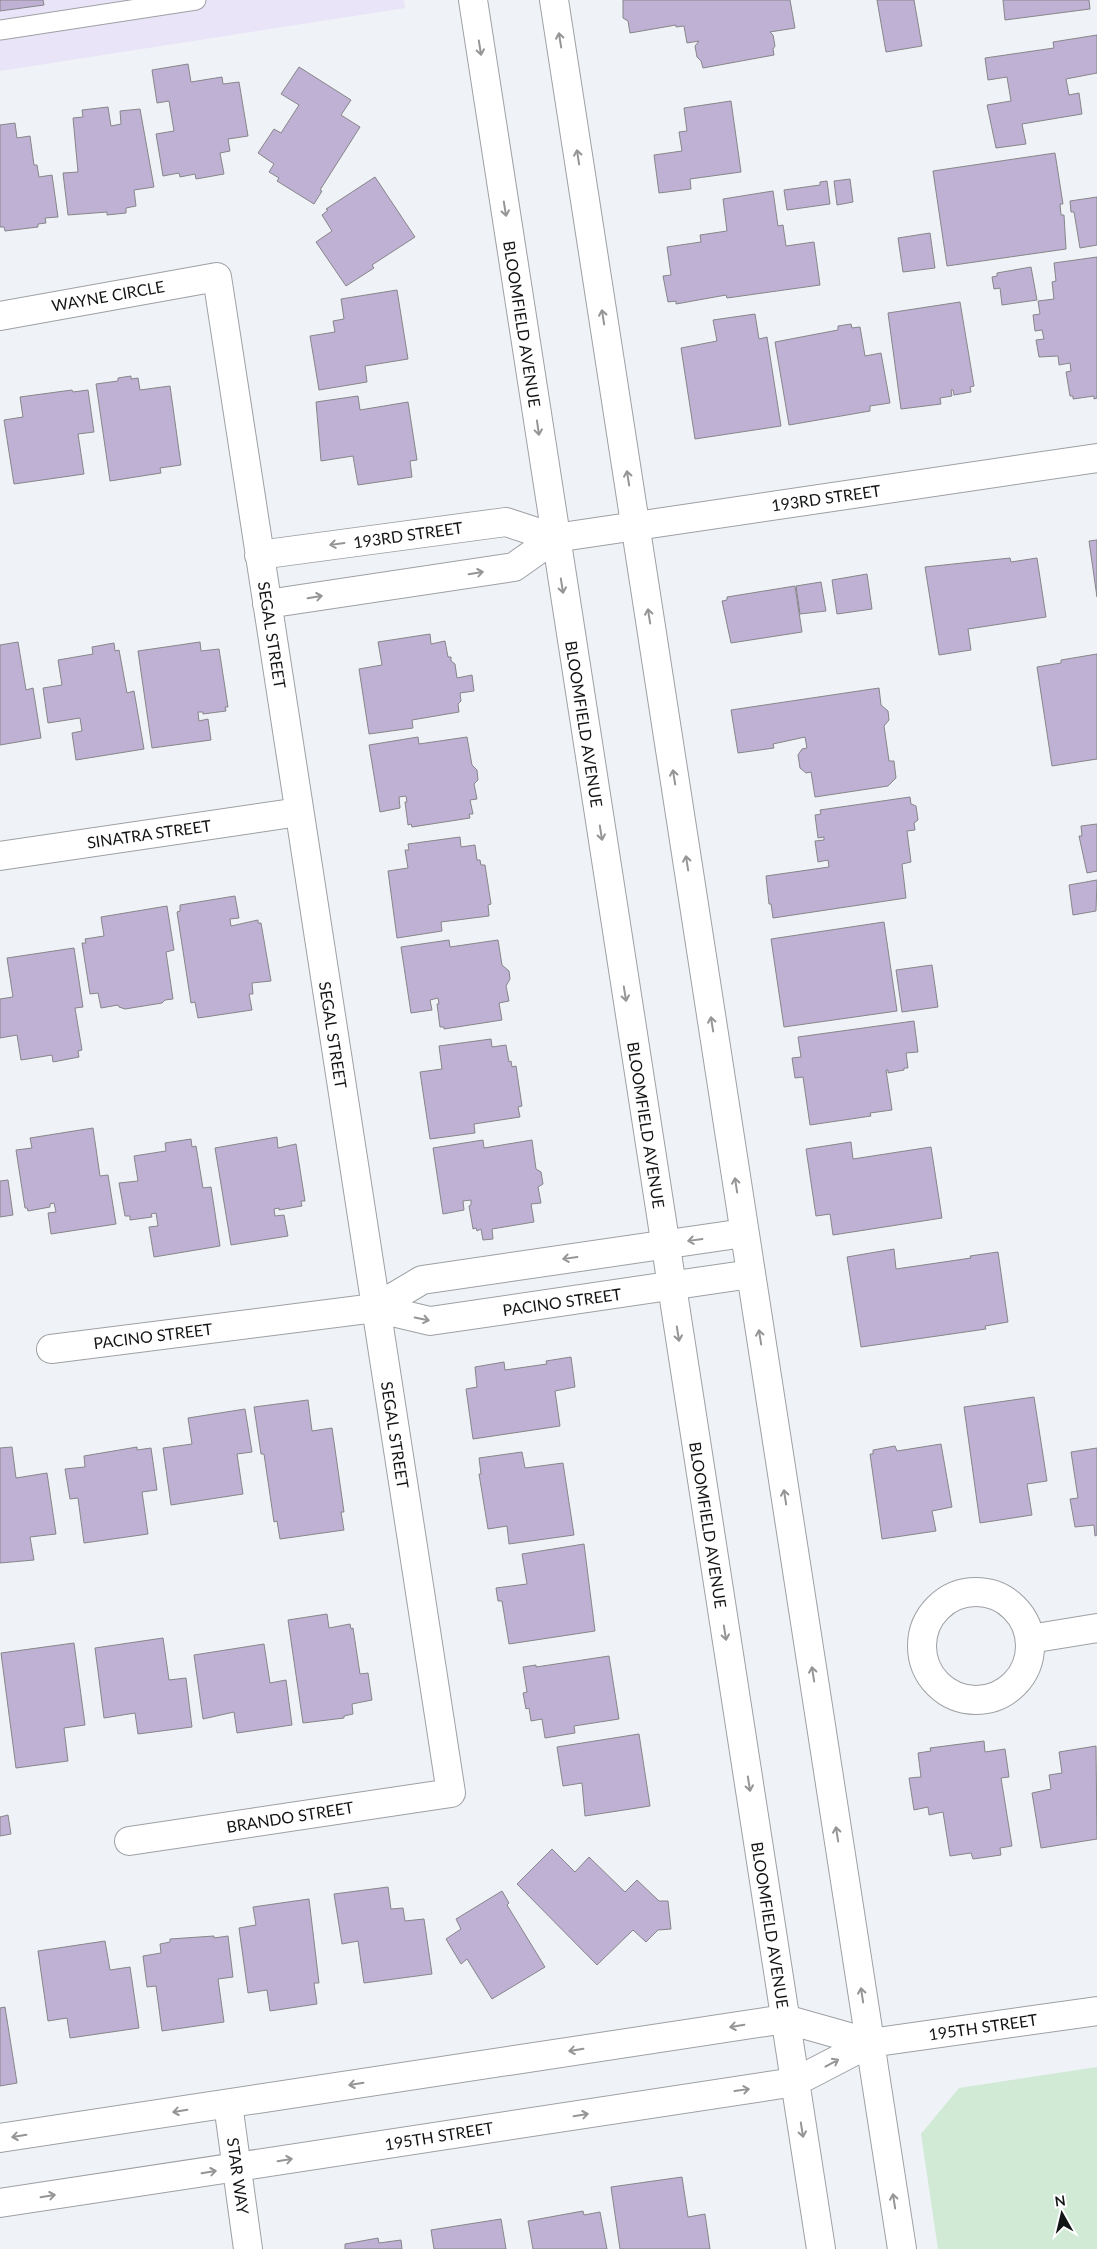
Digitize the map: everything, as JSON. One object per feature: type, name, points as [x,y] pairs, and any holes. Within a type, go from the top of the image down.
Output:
[{"type":"street","name":"BLOOMFIELD AVENUE","points":[[473,0],[670,1286],[821,2249]]},
{"type":"street","points":[[554,0],[902,2249]]},
{"type":"street","name":"WAYNE CIRCLE","points":[[0,316],[217,277]]},
{"type":"street","name":"SEGAL STREET","points":[[217,277],[450,1793]]},
{"type":"street","name":"193RD STREET","points":[[259,555],[506,522],[555,538],[1097,458]]},
{"type":"street","name":"193RD STREET","points":[[267,604],[514,567],[555,538]]},
{"type":"street","name":"SINATRA STREET","points":[[0,856],[299,812]]},
{"type":"street","name":"PACINO STREET","points":[[375,1308],[422,1280],[744,1233]]},
{"type":"street","name":"PACINO STREET","points":[[50,1349],[375,1308],[430,1321],[750,1274]]},
{"type":"street","points":[[1030,1639],[1097,1628]]},
{"type":"street","name":"BRANDO STREET","points":[[129,1841],[450,1793]]},
{"type":"street","name":"195TH STREET","points":[[0,2203],[795,2082],[870,2043],[1097,2011]]},
{"type":"street","name":"195TH STREET","points":[[0,2138],[785,2019],[870,2043]]},
{"type":"street","name":"STAR WAY","points":[[228,2104],[248,2249]]},
{"type":"lane","points":[[0,30],[196,0]]},
{"type":"shaded area","points":[[0,0],[404,0],[405,8],[0,71]]},
{"type":"green space","points":[[1097,2067],[1097,2249],[938,2249],[921,2134],[959,2088]]},
{"type":"building","points":[[0,0],[43,0],[44,5],[0,11]]},
{"type":"building","points":[[623,0],[790,0],[795,28],[770,32],[773,35],[775,46],[773,49],[774,55],[703,68],[701,61],[697,57],[695,46],[699,41],[687,43],[684,26],[676,27],[676,25],[630,33],[628,21],[623,18]]},
{"type":"building","points":[[877,0],[914,0],[922,46],[886,52]]},
{"type":"building","points":[[1003,0],[1089,0],[1090,9],[1005,20]]},
{"type":"building","points":[[1097,35],[1097,73],[1066,79],[1069,95],[1079,93],[1082,114],[1022,124],[1026,144],[996,148],[987,105],[1011,101],[1007,77],[988,80],[985,58],[1054,48],[1053,42]]},
{"type":"building","points":[[188,64],[191,82],[222,77],[223,84],[239,82],[248,136],[228,139],[230,151],[220,153],[224,174],[196,179],[195,174],[180,177],[179,173],[163,176],[156,134],[174,131],[169,101],[157,103],[152,70]]},
{"type":"building","points":[[299,67],[351,100],[341,115],[360,127],[320,190],[322,191],[314,204],[277,181],[279,178],[269,172],[274,164],[258,153],[274,129],[281,133],[299,105],[281,94]]},
{"type":"building","points":[[731,101],[741,172],[690,179],[691,189],[659,193],[654,155],[682,151],[679,132],[687,131],[684,108]]},
{"type":"building","points":[[108,107],[111,126],[121,124],[120,111],[140,109],[154,187],[134,190],[136,206],[126,208],[126,213],[107,215],[107,212],[68,215],[63,173],[78,172],[73,118],[83,117],[82,110]]},
{"type":"building","points":[[15,123],[17,138],[30,136],[34,165],[37,165],[39,177],[52,175],[58,217],[45,218],[46,223],[38,224],[38,227],[5,231],[4,227],[0,227],[0,125]]},
{"type":"building","points":[[1055,153],[1063,204],[1060,204],[1061,215],[1064,215],[1066,249],[947,266],[933,171]]},
{"type":"building","points":[[375,177],[415,237],[372,265],[374,268],[346,286],[316,242],[332,231],[322,215],[328,210],[326,209]]},
{"type":"building","points":[[850,179],[853,202],[837,205],[834,181]]},
{"type":"building","points":[[827,181],[830,204],[787,210],[784,190],[820,185],[820,182]]},
{"type":"building","points":[[773,191],[778,226],[783,225],[786,246],[814,242],[820,285],[727,298],[726,295],[676,304],[676,301],[668,302],[663,276],[671,275],[667,247],[701,242],[700,235],[727,231],[723,199]]},
{"type":"building","points":[[1097,197],[1097,245],[1080,248],[1074,212],[1071,212],[1070,201]]},
{"type":"building","points":[[930,233],[935,268],[903,272],[898,238]]},
{"type":"building","points":[[1097,257],[1097,398],[1094,399],[1094,396],[1073,399],[1073,396],[1070,396],[1066,372],[1071,371],[1070,363],[1059,365],[1058,356],[1039,357],[1036,340],[1044,339],[1042,330],[1035,331],[1033,315],[1040,314],[1038,301],[1054,299],[1052,282],[1056,281],[1054,263]]},
{"type":"building","points":[[1031,267],[1037,300],[1002,305],[1000,288],[994,289],[992,277],[997,276],[997,273]]},
{"type":"building","points":[[397,290],[408,359],[365,366],[367,382],[319,390],[310,336],[335,332],[333,321],[344,319],[341,299]]},
{"type":"building","points":[[960,302],[974,386],[970,387],[971,392],[954,395],[953,390],[951,390],[952,396],[940,398],[941,404],[901,409],[888,313]]},
{"type":"building","points":[[755,314],[759,339],[767,337],[781,426],[695,439],[681,348],[717,341],[713,320]]},
{"type":"building","points":[[851,324],[852,328],[860,327],[865,356],[881,353],[890,403],[870,406],[870,411],[789,425],[775,342],[838,330],[838,326]]},
{"type":"building","points":[[131,376],[131,379],[138,378],[140,390],[170,386],[181,465],[160,468],[161,473],[110,481],[96,384],[118,381],[118,378]]},
{"type":"building","points":[[72,390],[73,392],[88,390],[94,432],[78,434],[84,474],[14,484],[4,420],[23,417],[20,397]]},
{"type":"building","points":[[358,396],[360,410],[408,402],[417,460],[410,461],[412,477],[358,485],[353,456],[321,461],[316,402]]},
{"type":"building","points":[[1097,540],[1097,597],[1089,541]]},
{"type":"building","points":[[1010,558],[1011,562],[1037,558],[1046,617],[968,629],[971,650],[939,655],[925,567]]},
{"type":"building","points":[[867,574],[872,609],[837,614],[832,580]]},
{"type":"building","points":[[821,582],[826,611],[800,614],[796,586]]},
{"type":"building","points":[[795,586],[802,632],[731,643],[722,601],[727,600],[727,597]]},
{"type":"building","points":[[430,634],[431,644],[445,641],[448,657],[451,657],[451,661],[455,664],[457,678],[472,675],[474,691],[460,693],[459,712],[412,720],[413,728],[369,734],[359,669],[382,665],[378,642]]},
{"type":"building","points":[[18,642],[26,690],[33,688],[41,738],[0,745],[0,645]]},
{"type":"building","points":[[200,642],[201,651],[219,649],[228,707],[225,707],[226,711],[203,714],[203,712],[198,712],[199,721],[208,719],[211,740],[152,748],[138,651]]},
{"type":"building","points":[[114,643],[115,651],[119,650],[127,693],[134,691],[144,749],[76,760],[72,733],[82,731],[80,718],[48,723],[43,688],[62,685],[58,660],[93,654],[92,647]]},
{"type":"building","points":[[1097,654],[1097,759],[1052,766],[1037,667],[1061,663],[1061,660]]},
{"type":"building","points":[[879,688],[881,705],[888,711],[889,720],[884,726],[889,761],[894,761],[896,778],[888,786],[815,797],[811,772],[806,773],[800,768],[798,755],[802,749],[807,748],[805,737],[773,744],[774,748],[738,753],[731,710]]},
{"type":"building","points":[[418,737],[419,744],[467,737],[472,765],[477,770],[478,780],[474,784],[477,799],[470,800],[473,814],[469,814],[470,818],[412,827],[411,824],[408,825],[406,796],[399,797],[400,808],[380,812],[369,745]]},
{"type":"building","points":[[910,797],[911,804],[916,806],[918,820],[914,823],[915,830],[907,831],[911,862],[902,864],[906,898],[773,918],[771,904],[769,904],[766,876],[829,867],[828,860],[818,862],[815,841],[824,840],[824,837],[818,838],[815,815],[821,814],[820,810]]},
{"type":"building","points":[[1097,824],[1097,871],[1087,873],[1079,836],[1082,836],[1081,826]]},
{"type":"building","points":[[460,837],[461,847],[475,845],[477,860],[480,860],[481,865],[485,865],[491,904],[488,905],[489,916],[441,922],[442,931],[397,938],[388,871],[408,868],[405,850],[409,850],[408,844]]},
{"type":"building","points":[[1097,880],[1096,911],[1073,915],[1069,885]]},
{"type":"building","points":[[235,896],[239,918],[230,919],[231,926],[258,920],[258,923],[261,923],[271,981],[252,983],[253,994],[249,994],[252,1010],[198,1018],[195,1002],[191,1003],[177,912],[180,911],[180,905]]},
{"type":"building","points":[[167,906],[174,950],[166,952],[173,999],[165,1000],[162,1003],[125,1009],[118,1005],[101,1008],[98,993],[90,994],[82,943],[86,943],[85,939],[104,936],[101,917]]},
{"type":"building","points":[[884,922],[897,1011],[784,1027],[771,939]]},
{"type":"building","points":[[449,940],[450,947],[498,940],[502,965],[509,971],[510,979],[506,986],[509,1001],[499,1003],[502,1020],[444,1029],[444,1027],[440,1027],[438,998],[430,1000],[432,1010],[411,1013],[401,947]]},
{"type":"building","points":[[74,948],[83,1007],[75,1008],[82,1050],[78,1051],[79,1057],[53,1062],[52,1055],[21,1060],[17,1035],[0,1038],[0,999],[13,997],[7,958]]},
{"type":"building","points":[[932,965],[938,1007],[902,1012],[896,970]]},
{"type":"building","points":[[914,1021],[918,1052],[906,1053],[908,1068],[888,1073],[888,1070],[886,1070],[892,1110],[870,1113],[871,1116],[810,1125],[803,1077],[795,1078],[792,1058],[801,1057],[798,1037]]},
{"type":"building","points":[[491,1039],[492,1047],[506,1045],[509,1062],[511,1061],[512,1067],[516,1066],[522,1106],[518,1107],[520,1117],[474,1124],[475,1133],[430,1139],[420,1072],[442,1069],[439,1046]]},
{"type":"building","points":[[93,1128],[100,1176],[108,1175],[116,1224],[51,1234],[48,1213],[56,1212],[54,1203],[50,1204],[50,1207],[28,1211],[25,1208],[16,1150],[32,1148],[30,1138]]},
{"type":"building","points":[[277,1137],[278,1148],[296,1144],[305,1201],[301,1201],[302,1206],[279,1210],[279,1208],[274,1209],[275,1216],[284,1215],[288,1236],[231,1245],[215,1148]]},
{"type":"building","points":[[191,1139],[192,1147],[196,1146],[203,1188],[211,1187],[220,1246],[154,1257],[149,1227],[158,1226],[156,1213],[151,1214],[152,1217],[130,1220],[130,1216],[125,1216],[119,1183],[138,1181],[134,1156],[166,1151],[165,1143]]},
{"type":"building","points":[[483,1140],[484,1148],[532,1140],[536,1169],[541,1172],[543,1184],[538,1187],[541,1203],[531,1204],[534,1222],[492,1229],[493,1239],[483,1240],[481,1229],[477,1231],[476,1228],[473,1229],[469,1206],[471,1205],[471,1200],[463,1201],[464,1210],[443,1214],[433,1148]]},
{"type":"building","points":[[851,1142],[853,1159],[931,1147],[942,1218],[833,1235],[830,1214],[816,1216],[806,1149]]},
{"type":"building","points":[[8,1180],[13,1215],[0,1217],[0,1181]]},
{"type":"building","points":[[894,1249],[896,1269],[998,1252],[1008,1322],[985,1326],[986,1329],[861,1347],[847,1257]]},
{"type":"building","points":[[571,1357],[575,1387],[555,1391],[560,1426],[473,1439],[466,1389],[477,1387],[475,1367],[504,1362],[505,1370],[547,1364],[546,1361]]},
{"type":"building","points":[[1034,1397],[1047,1481],[1027,1484],[1032,1515],[980,1523],[964,1407]]},
{"type":"building","points":[[308,1400],[312,1431],[332,1428],[344,1512],[341,1512],[344,1530],[280,1539],[277,1521],[274,1522],[264,1454],[261,1454],[254,1407]]},
{"type":"building","points":[[245,1409],[252,1452],[237,1454],[243,1494],[171,1505],[163,1448],[192,1444],[188,1418]]},
{"type":"building","points":[[941,1444],[952,1507],[932,1511],[936,1531],[882,1539],[870,1454],[873,1454],[873,1450],[895,1446],[897,1451]]},
{"type":"building","points":[[12,1447],[16,1478],[47,1473],[56,1534],[30,1537],[34,1560],[0,1563],[0,1448]]},
{"type":"building","points":[[137,1447],[137,1450],[151,1448],[157,1490],[142,1492],[148,1534],[84,1543],[78,1498],[70,1499],[65,1469],[85,1467],[84,1456]]},
{"type":"building","points":[[1097,1448],[1097,1535],[1095,1536],[1094,1525],[1075,1527],[1070,1499],[1078,1498],[1071,1452]]},
{"type":"building","points":[[522,1452],[525,1468],[563,1463],[574,1535],[509,1544],[507,1526],[488,1529],[479,1474],[481,1474],[479,1458]]},
{"type":"building","points":[[584,1544],[595,1631],[509,1644],[502,1601],[498,1601],[496,1588],[527,1584],[522,1554]]},
{"type":"building","points":[[327,1614],[329,1628],[350,1624],[351,1629],[353,1628],[360,1674],[368,1673],[372,1700],[352,1704],[353,1714],[344,1716],[344,1718],[303,1723],[288,1620]]},
{"type":"building","points":[[163,1638],[169,1680],[186,1678],[192,1727],[138,1734],[135,1713],[104,1718],[95,1648]]},
{"type":"building","points":[[74,1643],[85,1725],[64,1728],[68,1761],[16,1768],[1,1653]]},
{"type":"building","points":[[264,1644],[270,1683],[286,1680],[292,1725],[237,1733],[234,1712],[203,1719],[194,1655]]},
{"type":"building","points":[[609,1656],[619,1719],[574,1726],[575,1733],[545,1738],[542,1719],[531,1721],[529,1708],[526,1709],[523,1693],[527,1692],[523,1667],[536,1665],[536,1667]]},
{"type":"building","points":[[639,1734],[650,1806],[585,1816],[582,1783],[563,1786],[557,1747]]},
{"type":"building","points":[[984,1741],[985,1752],[1005,1749],[1009,1777],[1001,1778],[1012,1846],[1000,1848],[1001,1855],[973,1859],[971,1853],[950,1856],[943,1812],[929,1815],[928,1807],[914,1810],[909,1778],[921,1777],[918,1753],[931,1751],[930,1748]]},
{"type":"building","points":[[1096,1746],[1097,1839],[1041,1848],[1032,1793],[1051,1789],[1049,1775],[1062,1773],[1059,1752]]},
{"type":"building","points":[[8,1815],[11,1834],[0,1836],[0,1817]]},
{"type":"building","points":[[552,1849],[575,1872],[589,1857],[625,1892],[637,1880],[659,1901],[668,1901],[671,1929],[658,1930],[646,1942],[633,1930],[597,1965],[517,1884]]},
{"type":"building","points":[[388,1887],[391,1909],[403,1908],[405,1921],[424,1919],[432,1974],[364,1983],[358,1941],[342,1944],[334,1894]]},
{"type":"building","points":[[502,1891],[509,1903],[507,1905],[545,1967],[492,1999],[467,1959],[461,1964],[446,1939],[461,1929],[456,1919]]},
{"type":"building","points":[[309,1899],[319,1983],[314,1983],[317,2004],[270,2011],[267,1990],[248,1993],[239,1928],[256,1925],[253,1907]]},
{"type":"building","points":[[214,1936],[214,1938],[228,1936],[233,1977],[218,1979],[224,2022],[162,2031],[156,1986],[147,1987],[143,1956],[161,1953],[160,1944],[170,1942],[170,1939]]},
{"type":"building","points":[[105,1941],[110,1970],[130,1967],[139,2028],[70,2038],[67,2018],[48,2021],[38,1951]]},
{"type":"building","points":[[5,2007],[17,2083],[0,2086],[0,2008]]},
{"type":"building","points":[[682,2177],[688,2217],[705,2214],[710,2249],[620,2249],[611,2187]]},
{"type":"building","points":[[583,2211],[584,2215],[600,2212],[607,2249],[533,2249],[528,2221]]},
{"type":"building","points":[[501,2219],[506,2249],[434,2249],[431,2230]]},
{"type":"building","points":[[378,2238],[379,2243],[401,2240],[402,2249],[345,2249],[345,2244]]}]
